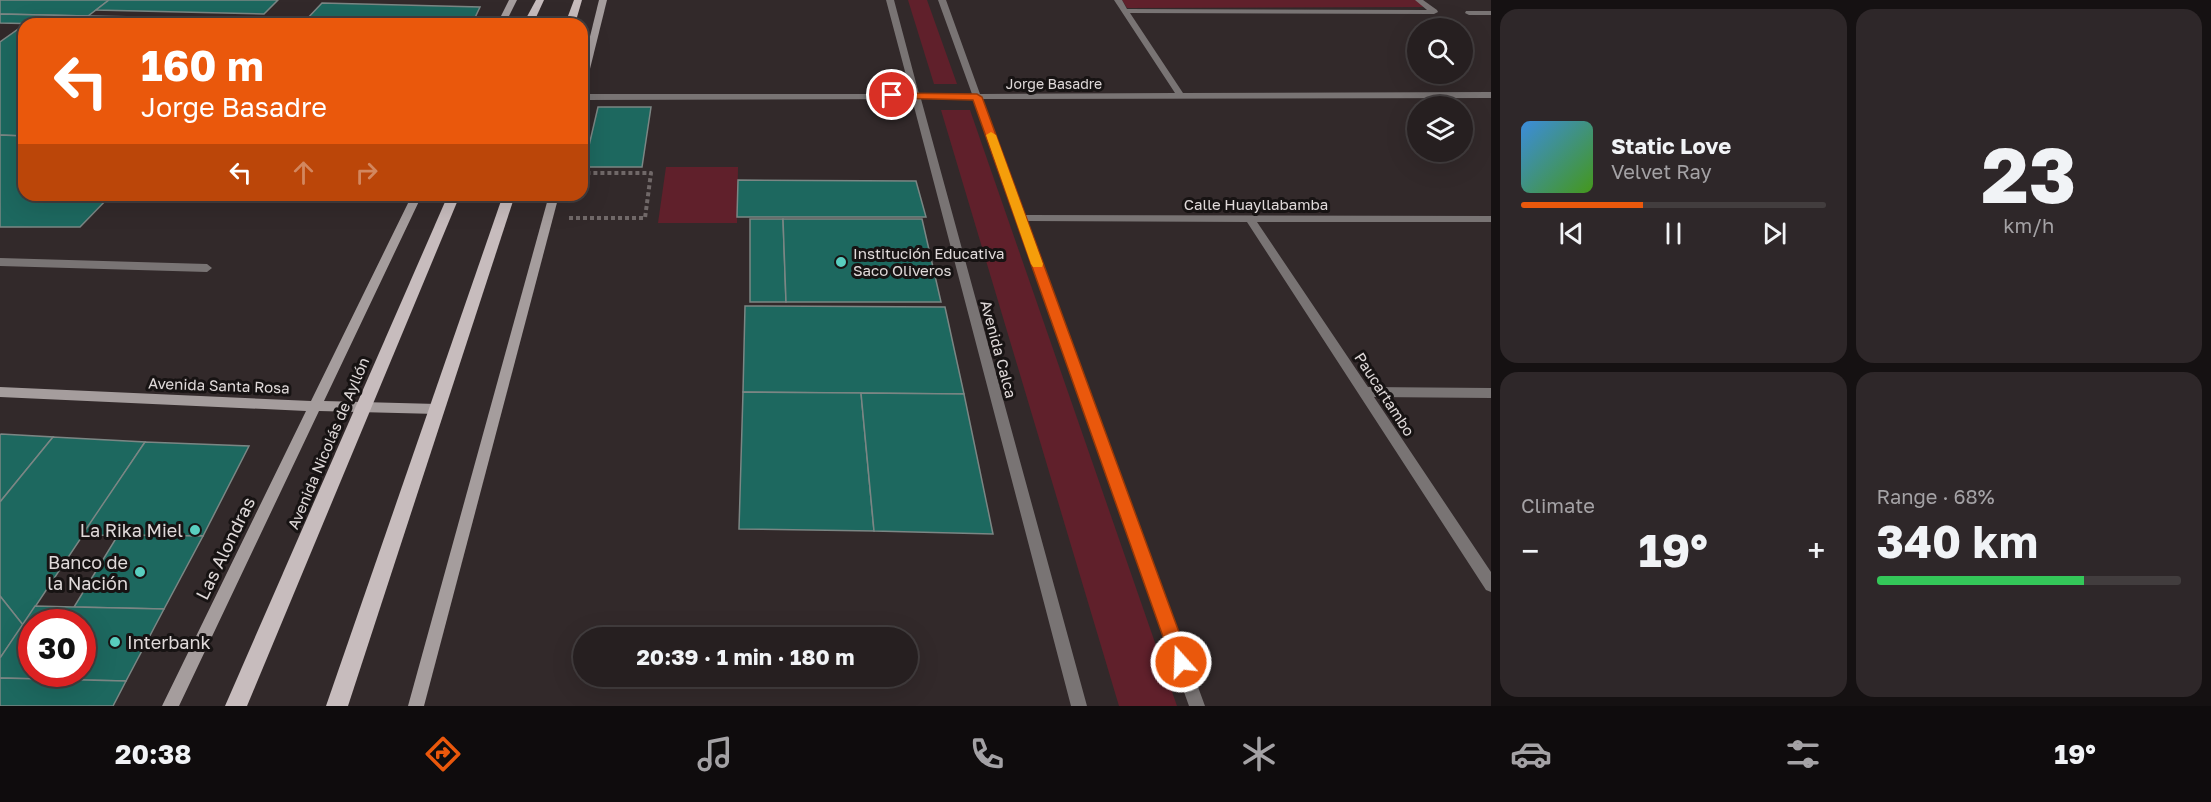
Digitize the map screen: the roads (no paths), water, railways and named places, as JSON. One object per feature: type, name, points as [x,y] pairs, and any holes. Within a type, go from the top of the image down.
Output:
[{"type":"main road","points":[[504,18],[513,0]]},
{"type":"main road","points":[[531,18],[540,0]]},
{"type":"main road","points":[[572,18],[578,0]]},
{"type":"main road","points":[[588,61],[603,0]]},
{"type":"main road","name":"Avenida Nicolás de Ayllón","points":[[313,406],[414,201]]},
{"type":"main road","name":"Avenida Nicolás de Ayllón","points":[[236,706],[451,201]]},
{"type":"main road","points":[[337,706],[507,201]]},
{"type":"main road","points":[[416,706],[552,201]]},
{"type":"main road","name":"Avenida Santa Rosa","points":[[0,393],[437,409]]},
{"type":"main road","name":"Las Alondras","points":[[170,706],[313,406]]},
{"type":"street","name":"Avenida Calca","points":[[890,0],[1079,706]]},
{"type":"street","points":[[942,0],[1197,706]]},
{"type":"street","points":[[1118,0],[1181,96]]},
{"type":"street","points":[[1125,11],[1434,12],[1419,0]]},
{"type":"street","points":[[1469,13],[1491,13]]},
{"type":"street","name":"Jorge Basadre","points":[[588,96],[1491,95]]},
{"type":"street","name":"Calle Huayllabamba","points":[[1021,218],[1491,219]]},
{"type":"street","name":"Paucartambo","points":[[1251,220],[1491,585]]},
{"type":"street","points":[[0,262],[207,268]]},
{"type":"street","points":[[1364,392],[1491,393]]},
{"type":"place","name":"Institución Educativa Saco Oliveros","points":[[841,262]]},
{"type":"place","name":"La Rika Miel","points":[[195,530]]},
{"type":"place","name":"Banco de la Nación","points":[[140,572]]},
{"type":"place","name":"Interbank","points":[[115,642]]}]
